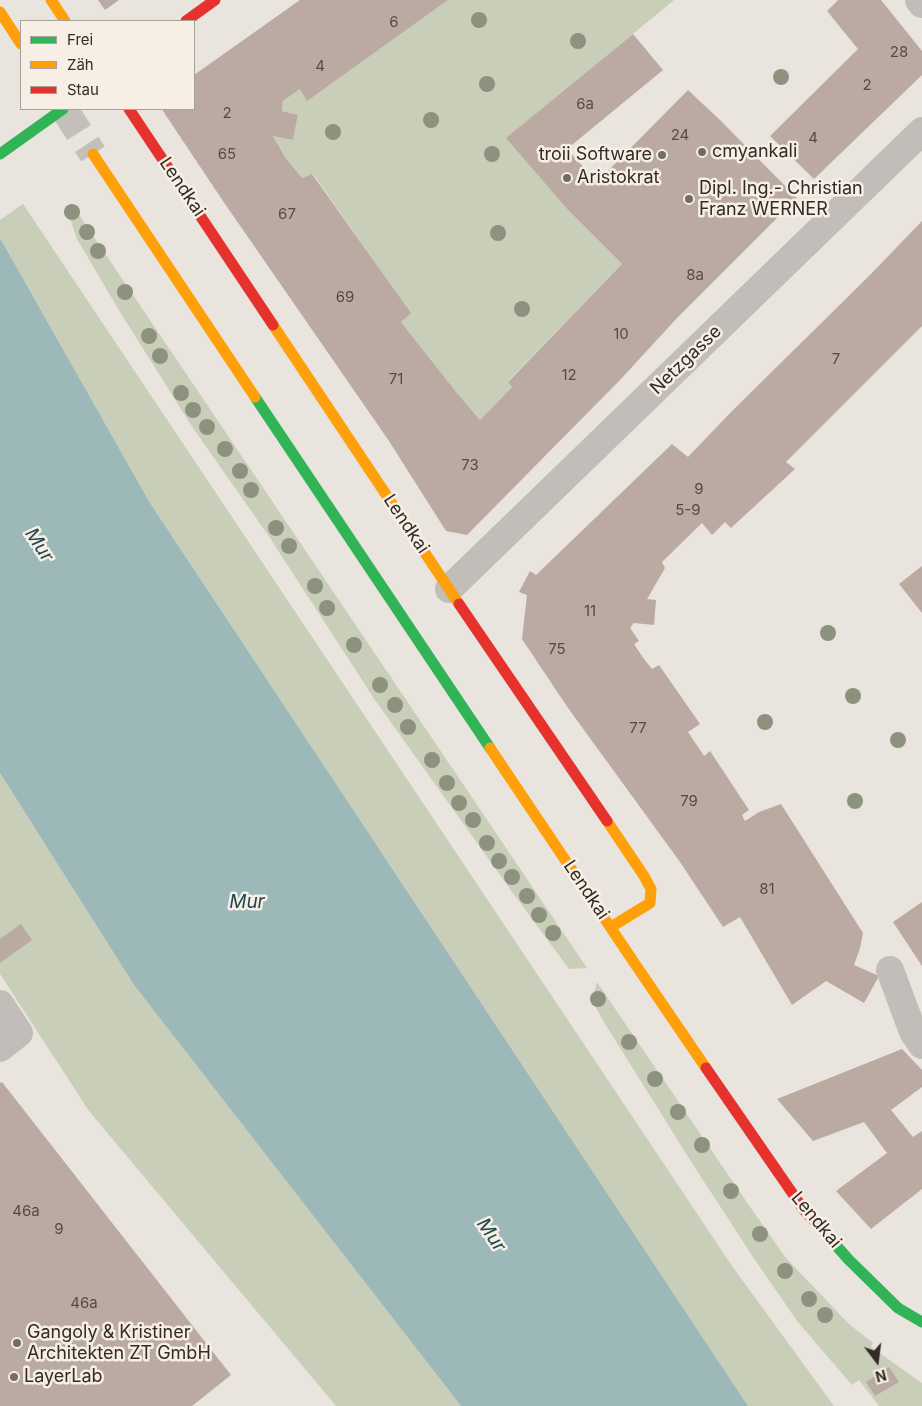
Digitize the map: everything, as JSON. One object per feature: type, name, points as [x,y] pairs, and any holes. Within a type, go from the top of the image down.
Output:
[{"type":"main road","points":[[50,0],[64,20]]},
{"type":"main road","points":[[187,20],[215,0]]},
{"type":"main road","points":[[0,12],[20,42]]},
{"type":"main road","points":[[0,154],[62,110]]},
{"type":"main road","name":"Lendkai","points":[[130,110],[449,589],[644,876],[651,889],[650,903],[611,927]]},
{"type":"main road","name":"Lendkai","points":[[93,154],[611,927],[804,1210],[848,1259],[898,1308],[922,1322]]},
{"type":"street","points":[[919,0],[922,4]]},
{"type":"street","name":"Netzgasse","points":[[449,589],[922,131]]},
{"type":"street","points":[[890,970],[913,1032],[922,1045]]},
{"type":"street","points":[[0,1004],[9,1041]]},
{"type":"green space","points":[[448,0],[674,0],[507,138],[568,210],[622,264],[508,381],[512,387],[480,420],[401,322],[410,312],[313,174],[302,178],[285,157],[273,136],[293,140],[298,115],[282,111],[283,101],[300,89],[307,100]]},
{"type":"green space","points":[[71,203],[587,968],[569,969],[375,700],[268,535],[193,428],[120,312],[77,239],[69,216]]},
{"type":"green space","points":[[23,204],[732,1266],[834,1406],[748,1406],[150,503],[0,238],[0,220]]},
{"type":"green space","points":[[0,773],[134,985],[461,1406],[336,1406],[89,1111],[0,974]]},
{"type":"green space","points":[[597,982],[786,1258],[849,1324],[873,1343],[871,1347],[922,1383],[922,1406],[879,1406],[859,1380],[852,1385],[797,1321],[692,1163],[602,1019],[592,1000]]},
{"type":"water","name":"Mur","points":[[0,238],[150,503],[748,1406],[461,1406],[134,985],[0,773]]},
{"type":"building","points":[[98,0],[119,0],[105,10]]},
{"type":"building","points":[[300,0],[448,0],[307,101],[300,89],[283,101],[282,111],[298,115],[293,140],[273,136],[285,157],[302,178],[312,174],[411,313],[401,322],[480,420],[512,387],[508,382],[622,264],[568,210],[506,138],[633,34],[663,70],[567,149],[597,182],[688,90],[797,198],[677,318],[621,379],[467,535],[446,531],[389,441],[163,111],[195,110],[195,74]]},
{"type":"building","points":[[838,0],[881,0],[922,51],[922,75],[814,179],[770,136],[858,49],[827,11]]},
{"type":"building","points":[[922,221],[922,326],[786,462],[795,469],[731,528],[725,522],[712,535],[702,523],[662,562],[665,568],[647,599],[656,600],[654,625],[634,623],[630,628],[639,641],[634,644],[644,659],[652,669],[659,665],[700,724],[688,732],[704,756],[710,751],[749,810],[742,815],[745,821],[759,812],[781,804],[863,933],[854,965],[879,976],[864,1003],[826,981],[792,1005],[740,917],[723,927],[680,862],[568,708],[522,639],[527,595],[519,592],[530,571],[536,575],[672,444],[688,457]]},
{"type":"building","points":[[922,566],[922,613],[899,584]]},
{"type":"building","points":[[922,902],[922,966],[893,922]]},
{"type":"building","points":[[21,924],[32,940],[0,963],[0,939]]},
{"type":"building","points":[[902,1049],[922,1070],[922,1087],[891,1110],[913,1137],[922,1131],[922,1189],[871,1229],[836,1191],[887,1153],[864,1122],[813,1141],[777,1099]]},
{"type":"building","points":[[2,1082],[231,1375],[192,1406],[0,1406],[0,1083]]},
{"type":"building","points":[[889,1367],[899,1382],[875,1396],[866,1382]]},
{"type":"tunnel","points":[[65,110],[93,154]]},
{"type":"traffic: fast","points":[[0,154],[62,110]]},
{"type":"traffic: fast","points":[[255,397],[490,748]]},
{"type":"traffic: fast","points":[[819,1226],[848,1259],[898,1308],[922,1322]]},
{"type":"traffic: slow","points":[[51,0],[64,20]]},
{"type":"traffic: slow","points":[[0,12],[20,42]]},
{"type":"traffic: slow","points":[[93,154],[255,397]]},
{"type":"traffic: slow","points":[[273,325],[459,604]]},
{"type":"traffic: slow","points":[[490,748],[706,1068]]},
{"type":"traffic: slow","points":[[607,821],[651,889],[650,903],[611,927]]},
{"type":"traffic: jam","points":[[187,20],[215,0]]},
{"type":"traffic: jam","points":[[130,110],[273,325]]},
{"type":"traffic: jam","points":[[459,604],[607,821]]},
{"type":"traffic: jam","points":[[706,1068],[804,1210],[819,1226]]},
{"type":"place","name":"cmyankali","points":[[702,152]]},
{"type":"place","name":"troii Software","points":[[662,155]]},
{"type":"place","name":"Aristokrat","points":[[567,178]]},
{"type":"place","name":"Dipl. Ing.- Christian Franz WERNER","points":[[689,199]]},
{"type":"place","name":"Gangoly & Kristiner Architekten ZT GmbH","points":[[17,1343]]},
{"type":"place","name":"LayerLab","points":[[14,1377]]}]
